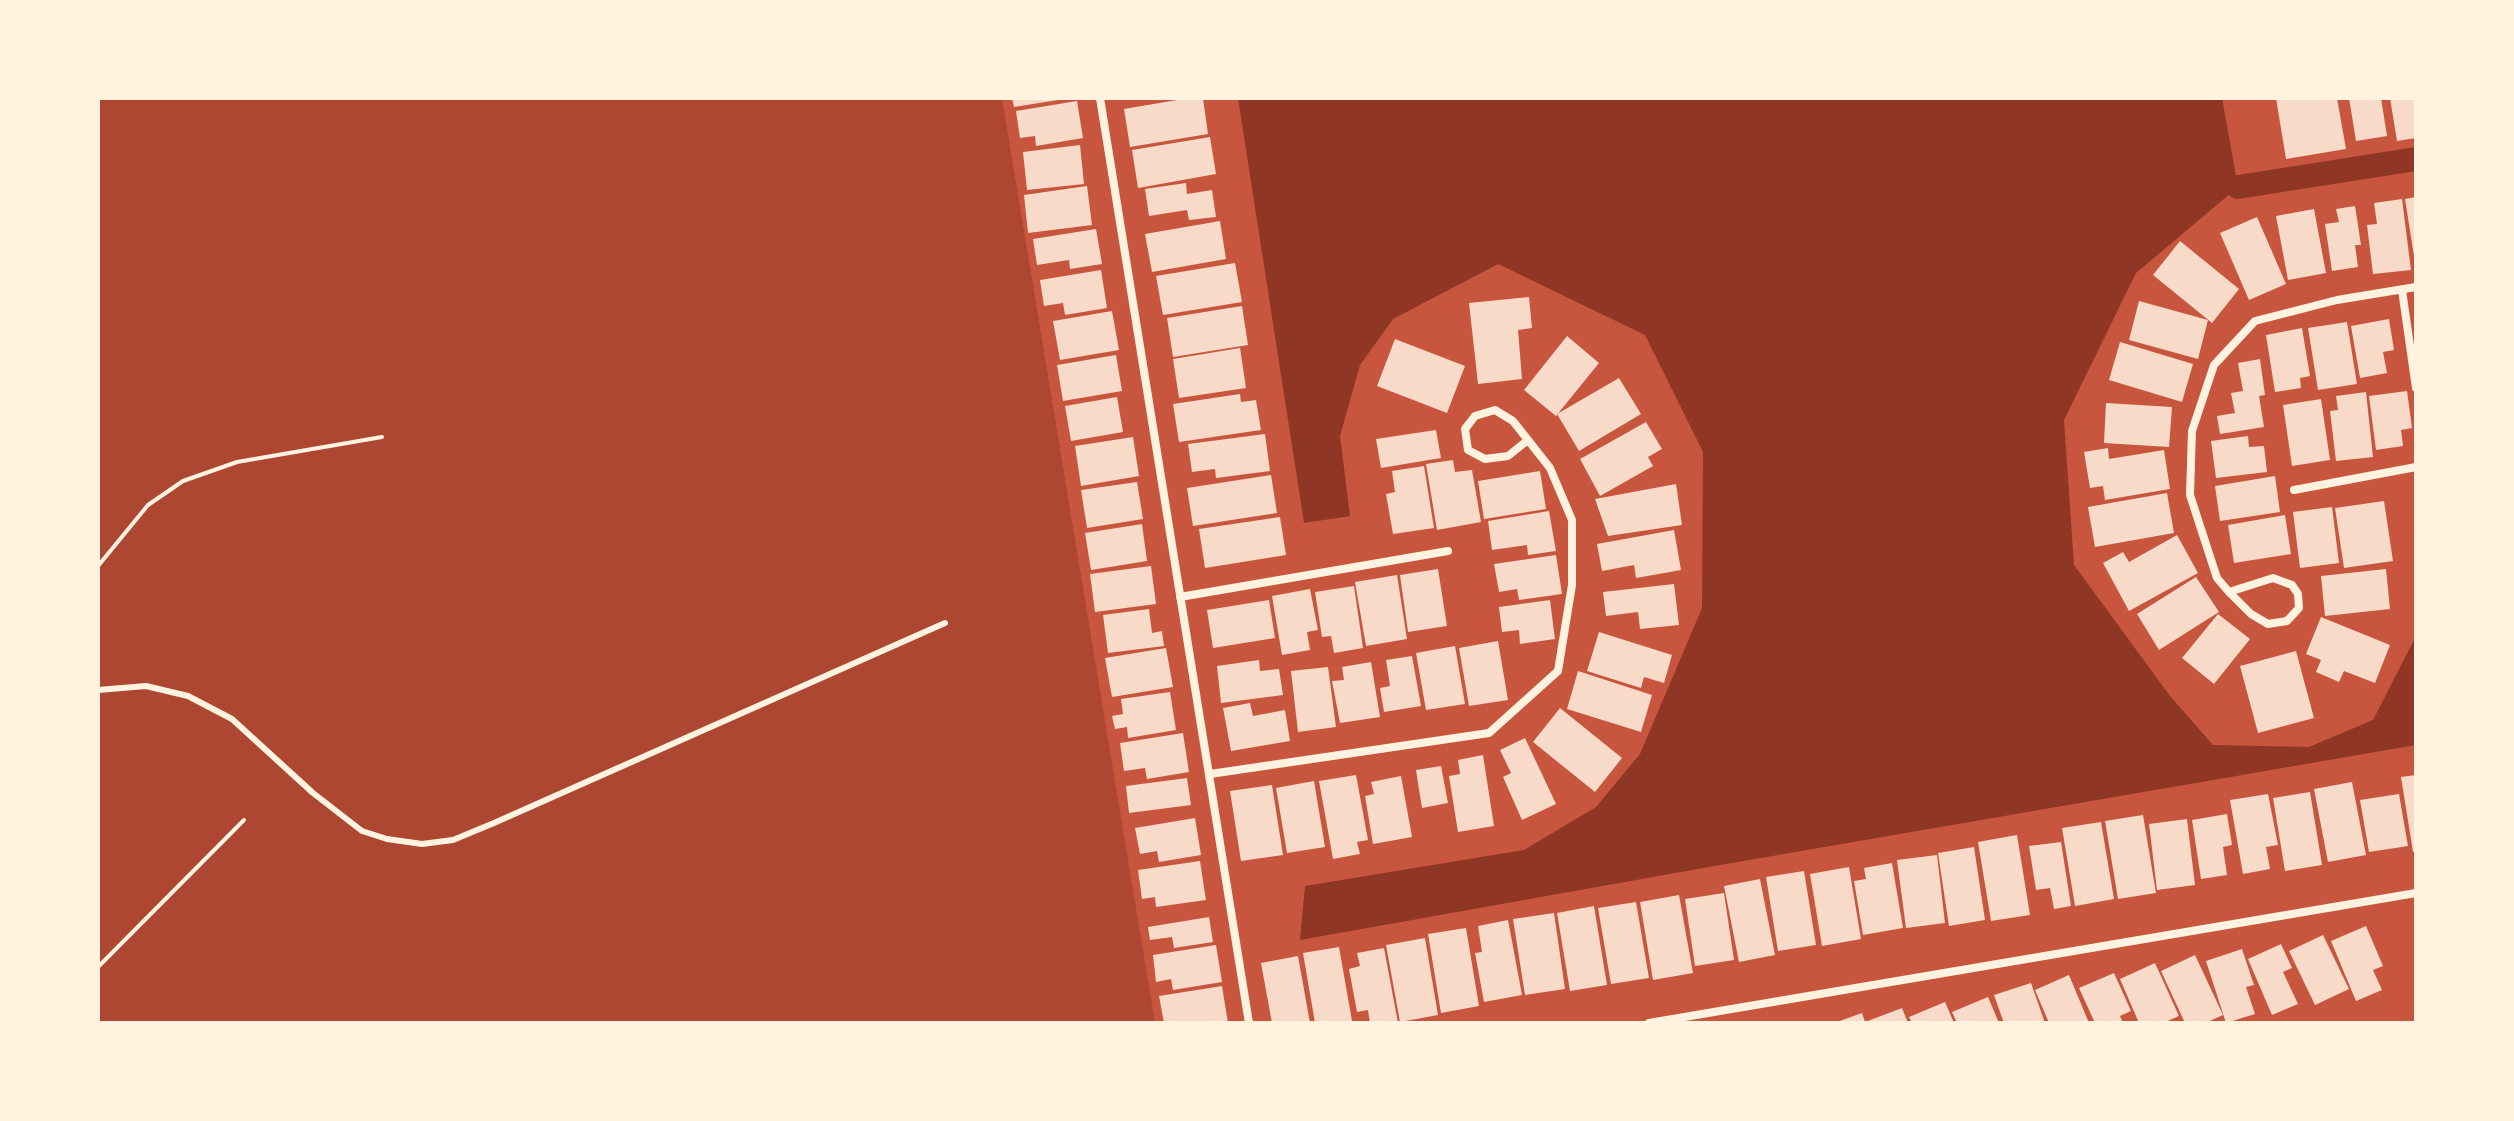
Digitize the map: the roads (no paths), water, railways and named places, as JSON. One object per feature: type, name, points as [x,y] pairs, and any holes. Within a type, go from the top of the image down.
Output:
[{"type":"street","points":[[1100,98],[1249,1023]]},
{"type":"street","points":[[2229,592],[2273,578],[2292,585],[2298,594],[2299,608],[2287,621],[2268,624],[2251,614],[2229,592],[2217,578],[2190,495],[2192,431],[2214,365],[2255,321],[2337,300],[2416,287]]},
{"type":"street","points":[[2402,290],[2416,388]]},
{"type":"street","points":[[1210,774],[1489,733],[1558,671],[1572,585],[1572,520],[1550,468],[1528,440],[1513,421],[1495,410],[1475,416],[1465,429],[1468,450],[1485,459],[1508,456],[1528,440]]},
{"type":"street","points":[[2294,490],[2416,467]]},
{"type":"street","points":[[1180,597],[1448,551]]},
{"type":"street","points":[[1649,1023],[2416,893]]},
{"type":"lane","points":[[98,690],[146,686],[188,696],[232,719],[313,793],[362,831],[387,839],[422,844],[453,840],[945,623]]},
{"type":"waterway","points":[[2238,187],[2416,159]]}]
